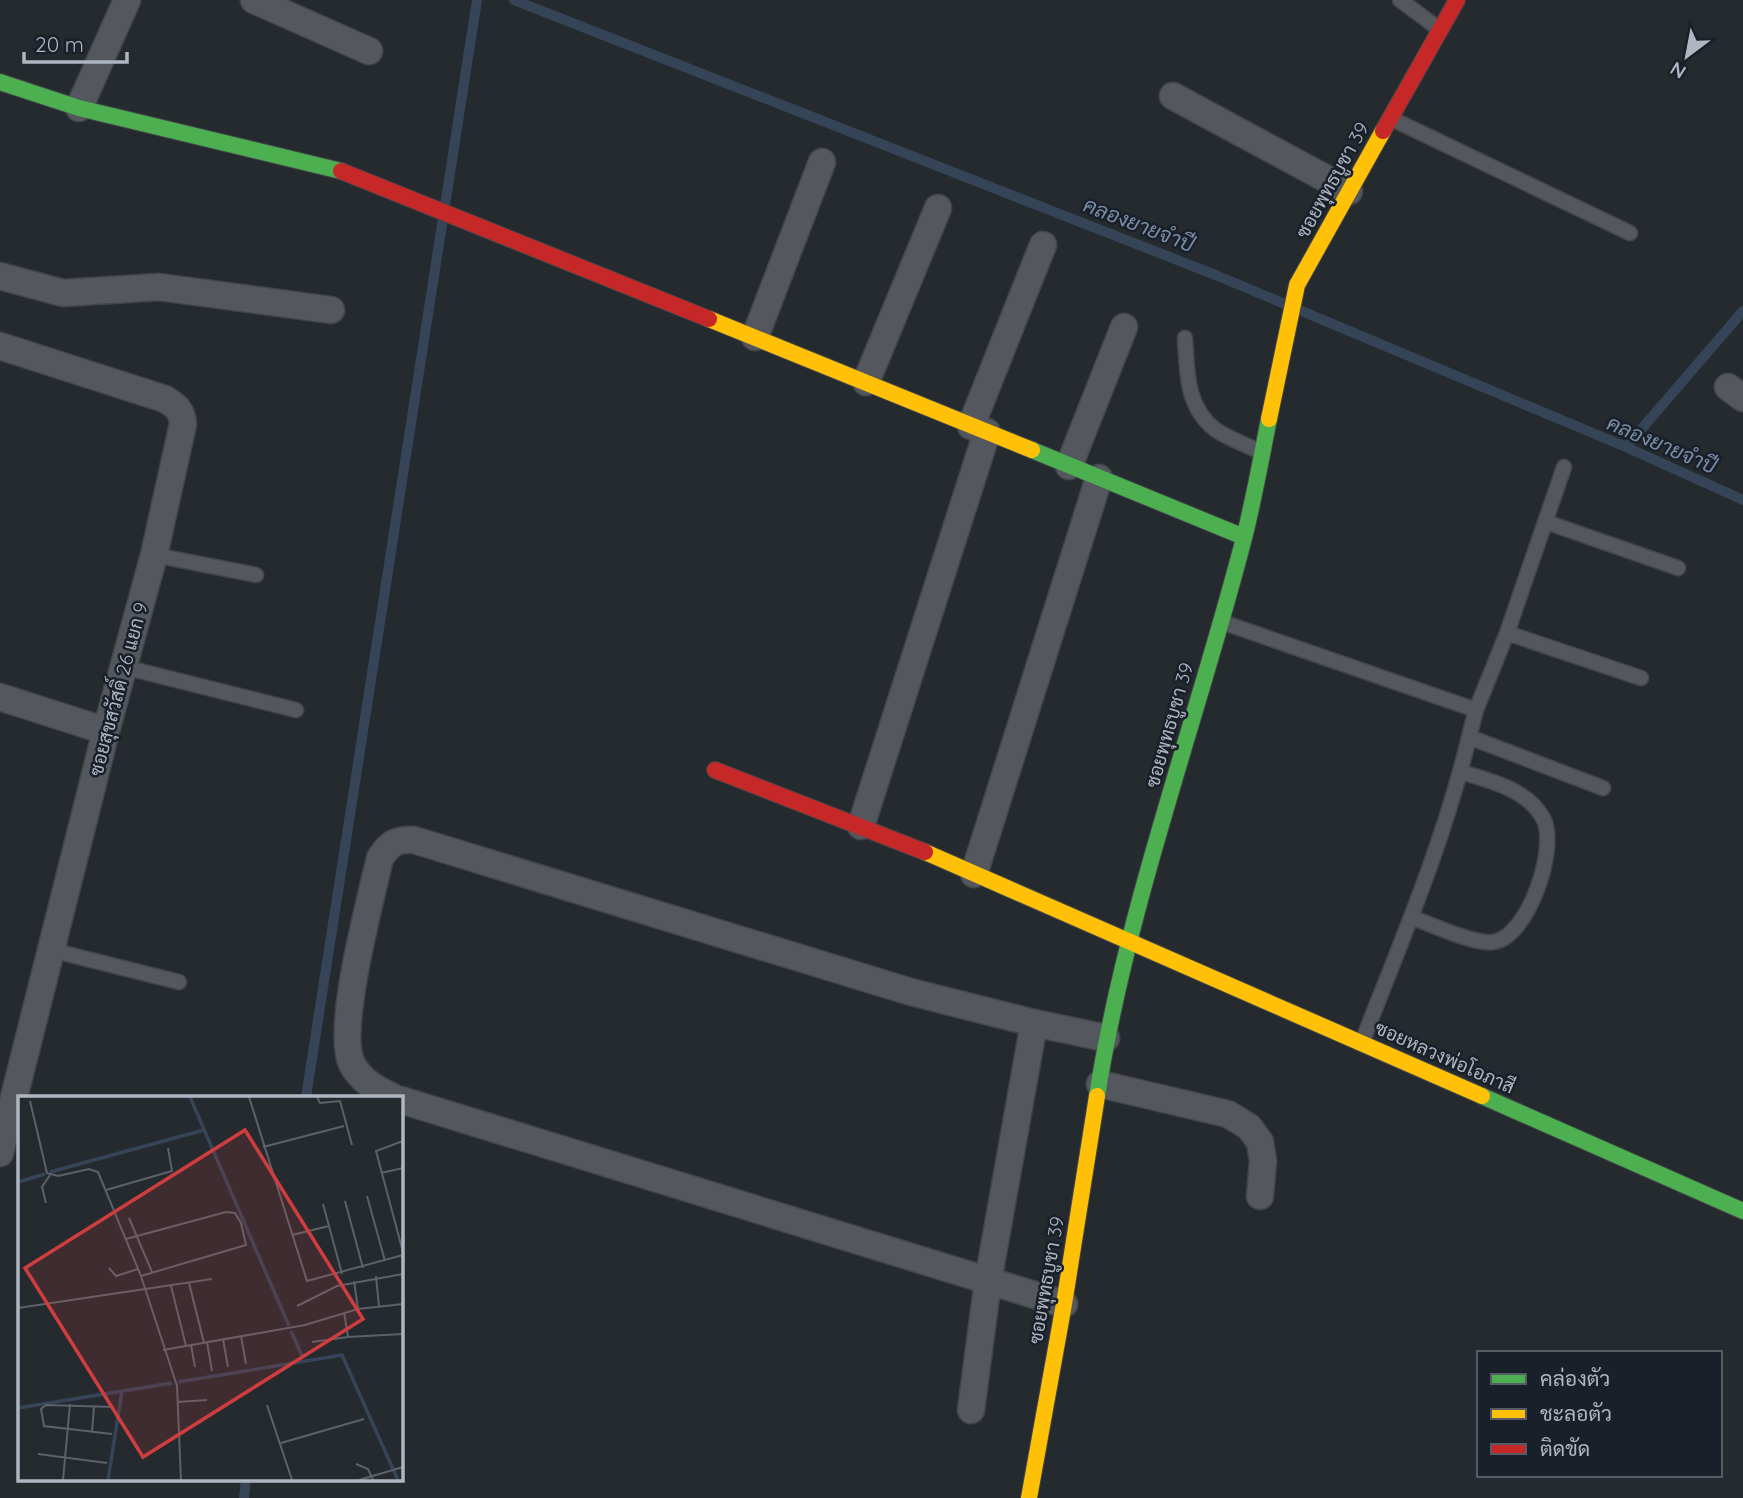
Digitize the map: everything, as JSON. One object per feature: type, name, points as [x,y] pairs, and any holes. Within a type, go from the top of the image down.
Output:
[{"type":"street","points":[[79,108],[127,0]]},
{"type":"street","points":[[254,0],[369,51]]},
{"type":"street","name":"ซอยพุทธบูชา 39","points":[[1029,1498],[1107,1038],[1129,942],[1244,537],[1297,285],[1457,0]]},
{"type":"street","points":[[0,82],[79,108],[351,173],[469,224],[755,337],[1244,537]]},
{"type":"street","points":[[1173,96],[1349,191]]},
{"type":"street","points":[[755,337],[822,162]]},
{"type":"street","points":[[866,382],[938,208]]},
{"type":"street","points":[[861,827],[979,429],[1043,245]]},
{"type":"street","points":[[0,276],[63,293],[159,287],[331,310]]},
{"type":"street","points":[[1069,466],[1124,327]]},
{"type":"street","name":"ซอยสุขสวัสดิ์ 26 แยก 9","points":[[0,346],[165,399],[176,405],[182,415],[183,424],[154,555],[106,731],[0,1153]]},
{"type":"street","points":[[974,874],[1099,478]]},
{"type":"street","points":[[0,698],[106,731]]},
{"type":"street","name":"ซอยหลวงพ่อโอภาสี","points":[[715,770],[931,854],[1743,1211]]},
{"type":"street","points":[[391,1096],[369,1085],[351,1063],[348,1036],[353,984],[380,858],[388,846],[401,839],[414,840],[911,992],[1107,1038]]},
{"type":"street","points":[[971,1410],[988,1281],[1034,1023]]},
{"type":"street","points":[[1100,1084],[1228,1114],[1249,1126],[1260,1142],[1263,1161],[1260,1196]]},
{"type":"street","points":[[402,1100],[1064,1304]]},
{"type":"lane","points":[[1400,0],[1440,30]]},
{"type":"lane","points":[[1391,118],[1630,233]]},
{"type":"lane","points":[[1185,338],[1188,383],[1196,409],[1216,430],[1263,452]]},
{"type":"lane","points":[[1361,1043],[1423,887],[1461,772],[1476,710],[1507,632],[1564,467]]},
{"type":"lane","points":[[1546,522],[1678,568]]},
{"type":"lane","points":[[154,555],[256,575]]},
{"type":"lane","points":[[1219,621],[1476,710]]},
{"type":"lane","points":[[1507,632],[1641,678]]},
{"type":"lane","points":[[124,667],[296,710]]},
{"type":"lane","points":[[1469,737],[1603,788]]},
{"type":"lane","points":[[1411,917],[1471,939],[1493,943],[1512,933],[1534,901],[1544,866],[1547,842],[1545,819],[1527,798],[1505,787],[1461,772]]},
{"type":"lane","points":[[51,950],[179,982]]},
{"type":"waterway","points":[[306,1096],[477,0]]},
{"type":"waterway","name":"คลองยายจำปี","points":[[514,0],[1218,276],[1626,447],[1743,500]]},
{"type":"waterway","points":[[1626,447],[1743,311]]},
{"type":"waterway","points":[[244,1498],[246,1480]]},
{"type":"traffic: fast","points":[[0,82],[79,108],[341,171]]},
{"type":"traffic: fast","points":[[1097,1096],[1126,955],[1244,538],[1269,419]]},
{"type":"traffic: fast","points":[[1032,450],[1244,537]]},
{"type":"traffic: fast","points":[[1482,1096],[1743,1211]]},
{"type":"traffic: slow","points":[[1269,419],[1297,285],[1383,131]]},
{"type":"traffic: slow","points":[[709,319],[1032,450]]},
{"type":"traffic: slow","points":[[925,852],[1482,1096]]},
{"type":"traffic: slow","points":[[1029,1498],[1064,1304],[1097,1096]]},
{"type":"traffic: jam","points":[[1383,131],[1457,0]]},
{"type":"traffic: jam","points":[[341,171],[709,319]]},
{"type":"traffic: jam","points":[[715,770],[925,852]]}]
